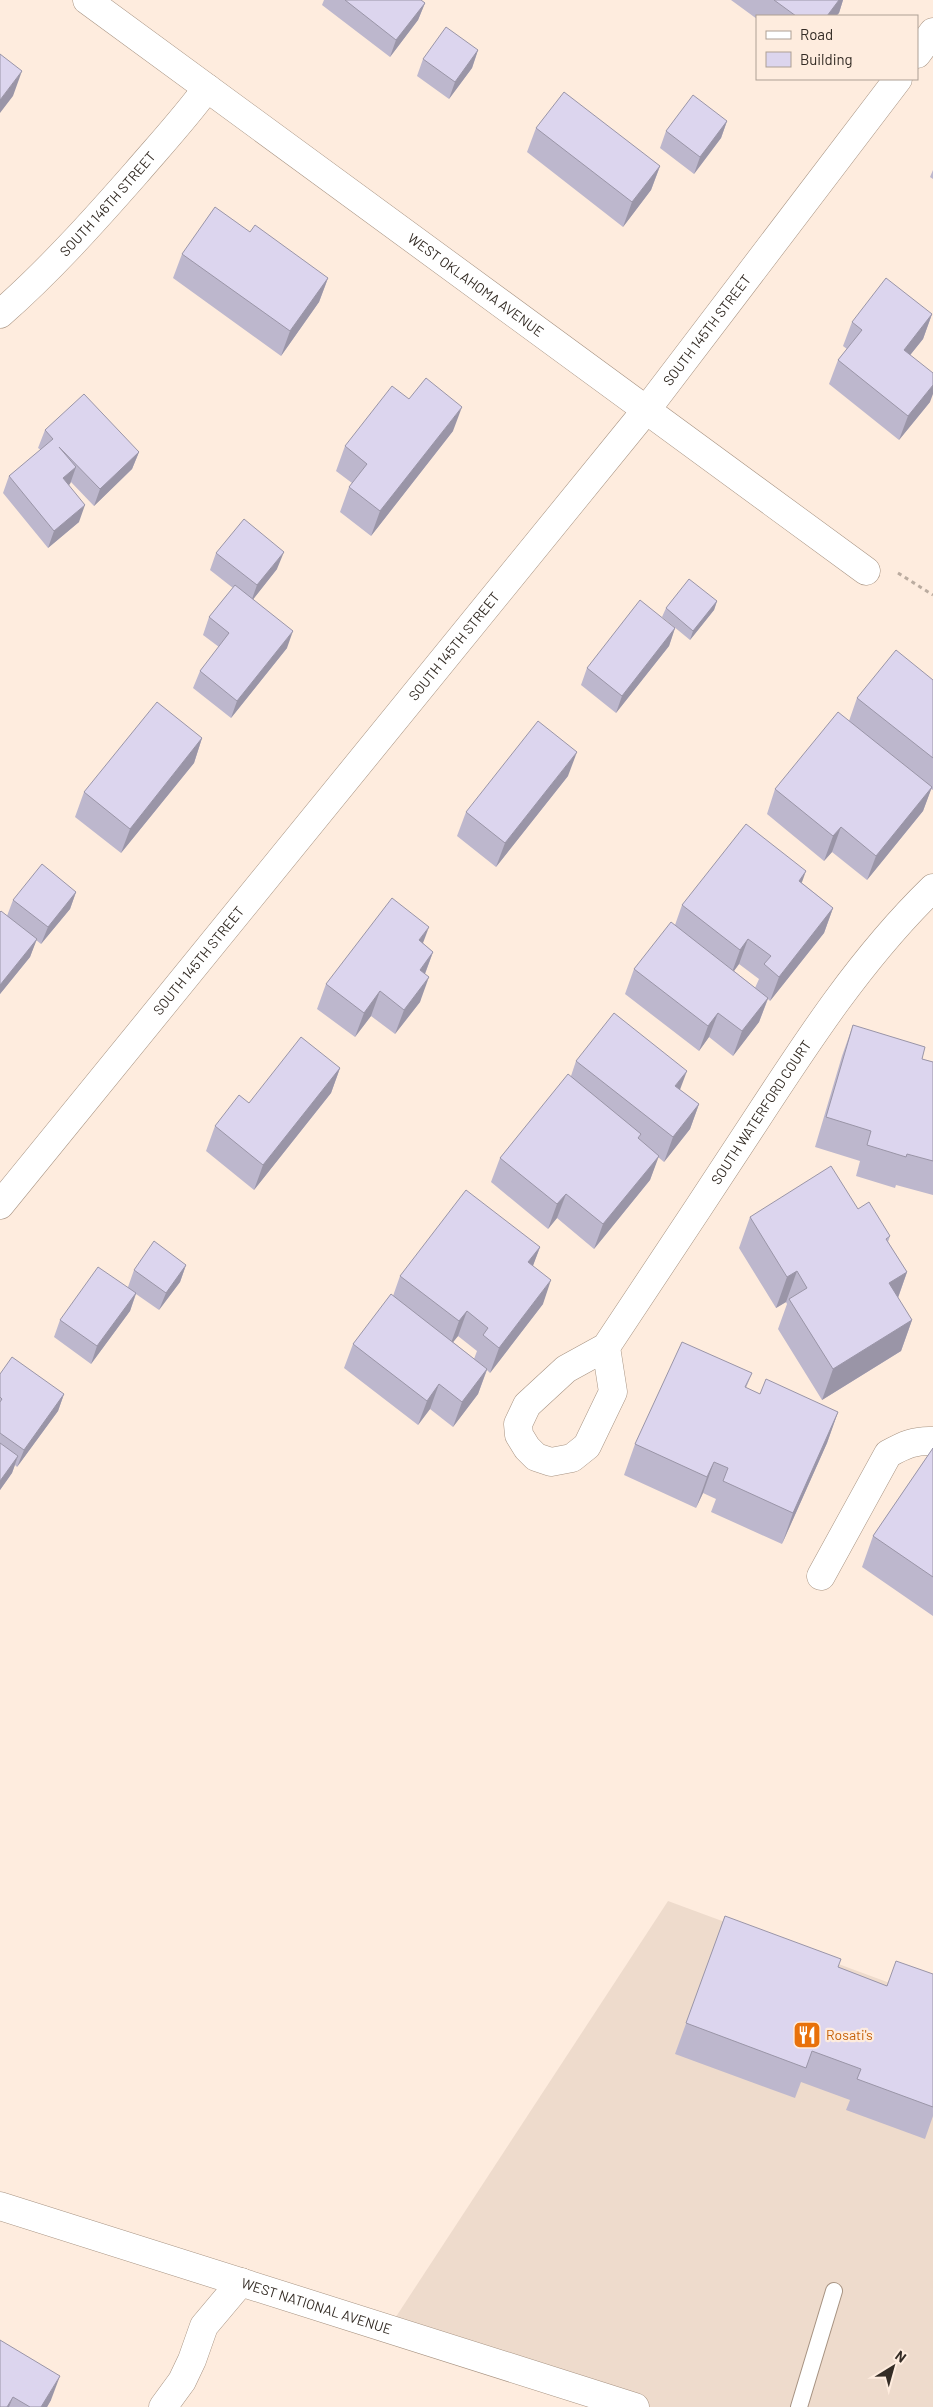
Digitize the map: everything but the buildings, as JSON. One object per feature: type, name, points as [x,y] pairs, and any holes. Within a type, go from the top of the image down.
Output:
[{"type":"street","name":"WEST OKLAHOMA AVENUE","points":[[87,0],[593,373],[647,409],[866,571]]},
{"type":"street","points":[[918,53],[933,32]]},
{"type":"street","name":"SOUTH 145TH STREET","points":[[0,1205],[647,409],[897,80]]},
{"type":"street","name":"SOUTH 146TH STREET","points":[[0,314],[30,288],[111,202],[190,111],[207,88]]},
{"type":"street","name":"SOUTH WATERFORD COURT","points":[[606,1347],[808,1040],[876,949],[904,916],[933,888]]},
{"type":"street","points":[[821,1576],[888,1454],[904,1444],[920,1440],[933,1441]]},
{"type":"street","name":"WEST NATIONAL AVENUE","points":[[0,2206],[635,2407]]},
{"type":"street","points":[[163,2407],[182,2381],[204,2326],[241,2282]]},
{"type":"lane","points":[[799,2407],[834,2291]]},
{"type":"path","points":[[866,571],[892,570],[933,594]]},
{"type":"shaded area","points":[[668,1901],[933,1999],[933,2407],[635,2407],[388,2329]]},
{"type":"place","name":"Rosati's","points":[[807,2035]]}]
